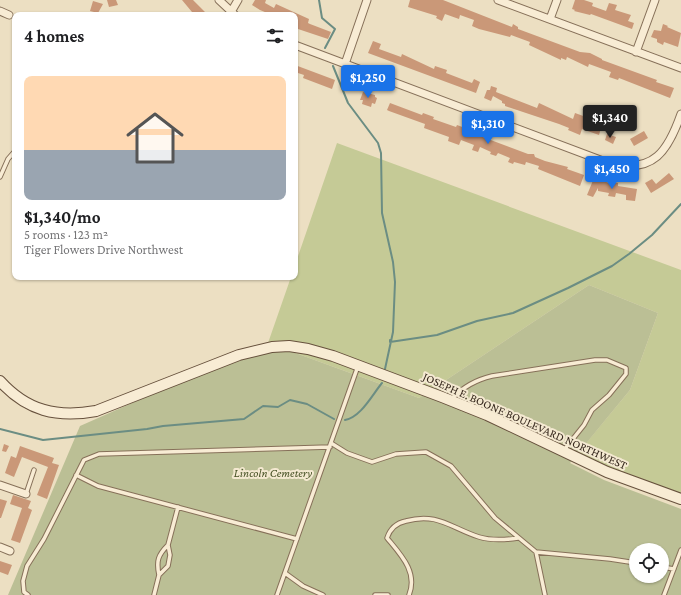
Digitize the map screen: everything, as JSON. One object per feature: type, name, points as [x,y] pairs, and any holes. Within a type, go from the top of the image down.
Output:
[{"type":"main road","name":"JOSEPH E. BOONE BOULEVARD NORTHWEST","points":[[0,381],[21,400],[36,408],[54,413],[75,414],[96,411],[239,355],[272,347],[289,346],[308,349],[359,365],[450,400],[608,472],[681,499]]},
{"type":"street","points":[[219,0],[231,12]]},
{"type":"street","points":[[234,12],[238,0]]},
{"type":"street","points":[[345,64],[367,0]]},
{"type":"street","points":[[498,0],[681,68]]},
{"type":"street","points":[[550,19],[557,0]]},
{"type":"street","points":[[636,52],[654,0]]},
{"type":"street","points":[[0,11],[9,15]]},
{"type":"street","points":[[298,46],[611,164],[626,167],[647,163],[666,149],[673,137],[681,114]]},
{"type":"street","points":[[0,485],[26,494]]},
{"type":"street","points":[[0,547],[10,551]]},
{"type":"lane","points":[[0,177],[12,154]]},
{"type":"lane","points":[[450,400],[466,386],[478,379],[492,376],[595,360],[607,360],[626,368],[626,374],[608,395],[592,410],[584,425],[564,452]]},
{"type":"lane","points":[[277,595],[359,365]]},
{"type":"lane","points":[[28,595],[24,592],[23,581],[27,566],[44,539],[84,460],[99,454],[330,445],[372,462],[396,454],[426,452],[451,466],[496,518],[536,552],[629,562]]},
{"type":"lane","points":[[26,494],[34,470]]},
{"type":"lane","points":[[76,475],[98,486],[297,539]]},
{"type":"lane","points":[[159,575],[168,566],[170,555],[168,546],[178,507]]},
{"type":"lane","points":[[409,595],[413,586],[411,574],[403,557],[387,538],[389,531],[394,526],[420,517],[431,518],[479,537],[502,540],[518,538]]},
{"type":"lane","points":[[154,595],[159,575],[157,564],[159,554],[168,546]]},
{"type":"lane","points":[[664,595],[681,550]]},
{"type":"lane","points":[[536,552],[545,595]]},
{"type":"lane","points":[[669,569],[674,569]]},
{"type":"lane","points":[[285,574],[303,586],[323,595]]},
{"type":"lane","points":[[375,595],[388,595]]},
{"type":"green space","points":[[337,143],[681,270],[681,495],[609,468],[578,453],[630,390],[658,313],[589,285],[419,398],[268,343],[290,280],[298,280],[298,256]]},
{"type":"green space","name":"Lincoln Cemetery","points":[[589,285],[658,313],[630,390],[570,463],[604,480],[681,509],[681,595],[8,595],[80,426],[268,343],[419,398]]},
{"type":"building","points":[[107,0],[116,0],[118,5],[109,7]]},
{"type":"building","points":[[182,0],[193,0],[205,12],[192,12]]},
{"type":"building","points":[[255,0],[266,0],[265,3],[274,8],[276,4],[294,12],[265,12],[252,5]]},
{"type":"building","points":[[410,0],[443,0],[512,27],[513,24],[518,27],[518,29],[580,52],[590,53],[602,60],[657,80],[656,82],[674,88],[670,98],[619,78],[618,80],[609,77],[611,72],[589,64],[588,67],[567,57],[566,60],[561,58],[561,60],[529,45],[530,42],[511,35],[510,37],[479,29],[472,26],[474,20],[460,15],[459,19],[445,14],[442,21],[436,18],[437,16],[408,7]]},
{"type":"building","points":[[575,0],[584,0],[593,3],[592,6],[606,11],[609,3],[617,5],[615,10],[631,15],[628,21],[634,23],[632,29],[591,14],[574,11],[575,10],[572,9]]},
{"type":"building","points":[[93,1],[103,4],[99,12],[90,11]]},
{"type":"building","points":[[298,14],[309,19],[308,23],[331,32],[328,39],[298,29]]},
{"type":"building","points":[[663,24],[681,33],[678,47],[664,42],[663,45],[657,42],[657,39],[651,37],[654,30],[661,31]]},
{"type":"building","points":[[373,41],[381,44],[379,49],[401,57],[402,54],[434,69],[435,66],[447,70],[446,73],[472,83],[474,79],[480,82],[476,93],[368,53]]},
{"type":"building","points":[[298,66],[335,80],[332,89],[303,78],[304,75],[298,73]]},
{"type":"building","points":[[491,86],[497,88],[496,92],[537,108],[539,103],[573,119],[575,113],[586,117],[597,122],[596,126],[601,128],[599,135],[582,129],[580,135],[559,124],[505,106],[502,101],[493,96],[491,101],[484,98],[487,90],[490,90]]},
{"type":"building","points":[[363,92],[375,95],[377,98],[375,104],[372,103],[371,107],[362,104],[363,100],[360,100]]},
{"type":"building","points":[[390,103],[422,115],[423,113],[434,117],[433,119],[456,127],[457,125],[465,128],[464,130],[528,154],[534,154],[535,157],[545,161],[568,167],[567,169],[584,175],[580,186],[538,169],[539,166],[526,162],[525,165],[514,162],[513,164],[508,162],[510,158],[498,153],[496,156],[490,154],[491,152],[480,147],[478,152],[472,150],[474,145],[461,140],[459,145],[448,141],[449,137],[424,128],[425,124],[387,110]]},
{"type":"building","points":[[644,131],[648,138],[634,146],[630,139]]},
{"type":"building","points":[[607,134],[616,137],[613,144],[605,140]]},
{"type":"building","points":[[669,173],[674,179],[651,193],[645,183],[652,179],[656,184]]},
{"type":"building","points":[[594,178],[609,183],[618,183],[618,186],[637,189],[635,201],[626,200],[626,195],[616,193],[615,197],[608,196],[609,193],[598,191],[598,188],[593,197],[587,195]]},
{"type":"building","points":[[4,444],[9,446],[6,452],[2,451]]},
{"type":"building","points":[[20,446],[54,458],[52,463],[59,465],[47,499],[37,495],[48,467],[22,457],[14,477],[5,473],[11,456],[16,458]]},
{"type":"building","points":[[13,495],[31,501],[28,508],[32,510],[20,543],[11,540],[22,508],[10,504]]},
{"type":"building","points":[[0,499],[7,501],[1,518],[0,518]]},
{"type":"building","points":[[0,561],[12,565],[8,575],[0,572]]},
{"type":"waterway","points":[[319,0],[322,18],[335,29],[325,48]]},
{"type":"waterway","points":[[333,66],[348,103],[378,143],[381,153],[382,213],[393,262],[395,282],[393,332],[385,369]]},
{"type":"waterway","points":[[390,340],[390,342],[437,335],[477,321],[513,313],[568,288],[612,266],[629,254],[652,235],[681,204]]},
{"type":"waterway","points":[[345,420],[356,415],[366,405],[382,383]]},
{"type":"waterway","points":[[0,429],[43,440],[163,426],[244,419],[263,406],[278,407],[290,400],[307,404],[334,419]]}]
